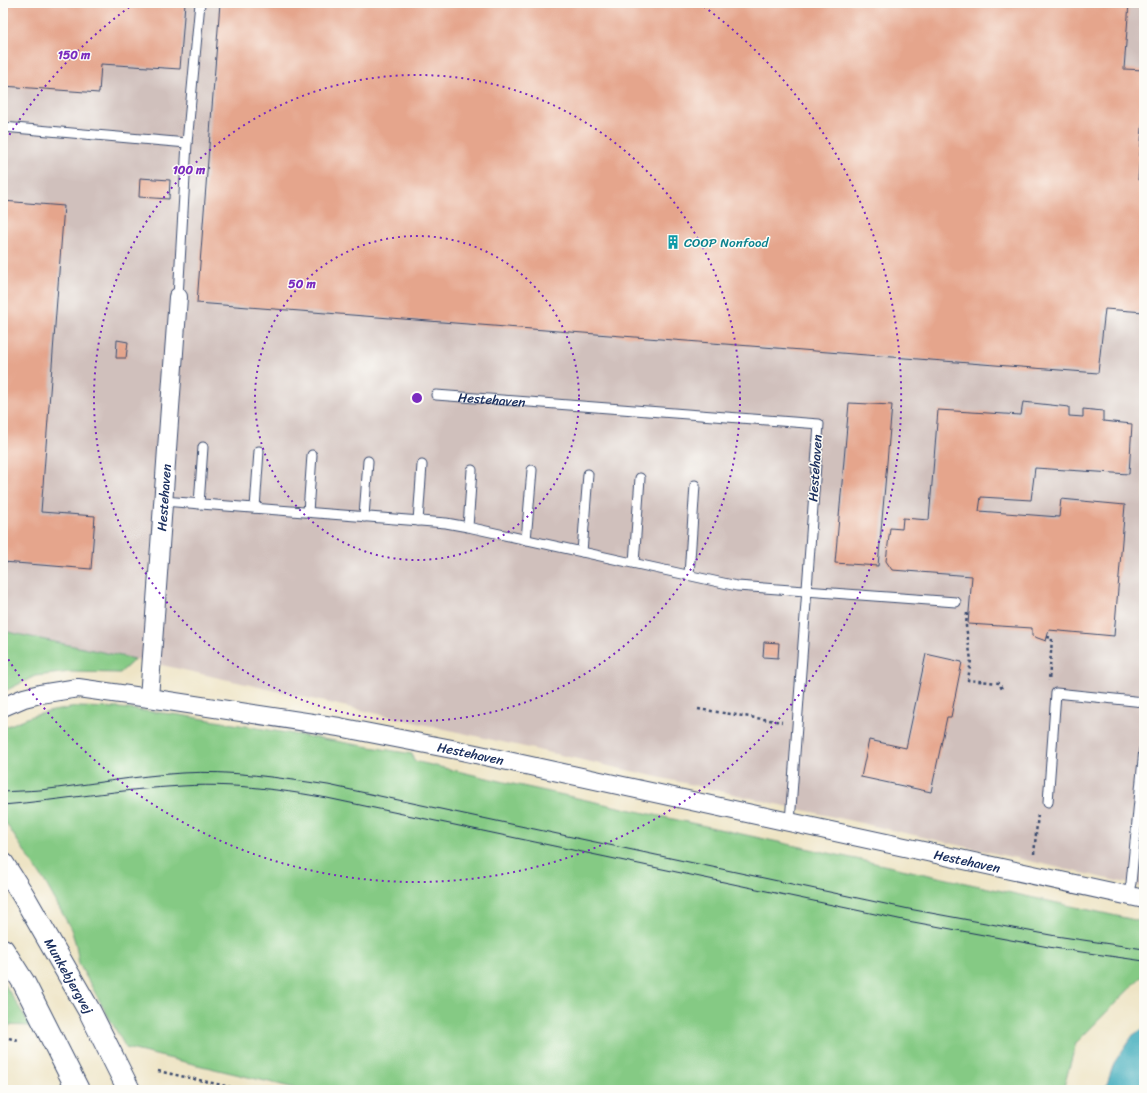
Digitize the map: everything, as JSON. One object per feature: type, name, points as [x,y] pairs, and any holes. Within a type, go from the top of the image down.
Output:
[{"type":"street","name":"Hestehaven","points":[[149,698],[178,297]]},
{"type":"street","name":"Hestehaven","points":[[3,707],[24,698],[78,688],[339,728],[457,750],[1136,897]]},
{"type":"street","name":"Munkebjergvej","points":[[3,864],[23,895],[90,1012],[129,1090]]},
{"type":"street","points":[[3,950],[24,983],[78,1090]]},
{"type":"lane","points":[[178,297],[187,143],[200,3]]},
{"type":"lane","points":[[3,126],[187,143]]},
{"type":"lane","name":"Hestehaven","points":[[436,395],[819,424],[790,822]]},
{"type":"lane","points":[[199,504],[203,447]]},
{"type":"lane","points":[[255,508],[259,450]]},
{"type":"lane","points":[[308,512],[312,455]]},
{"type":"lane","points":[[364,517],[368,461]]},
{"type":"lane","points":[[418,520],[422,466]]},
{"type":"lane","points":[[468,527],[472,470]]},
{"type":"lane","points":[[526,540],[532,470]]},
{"type":"lane","points":[[582,552],[588,474]]},
{"type":"lane","points":[[634,563],[640,478]]},
{"type":"lane","points":[[689,575],[696,485]]},
{"type":"lane","points":[[164,501],[446,523],[737,586],[956,602]]},
{"type":"lane","points":[[1048,802],[1056,693],[1144,702]]},
{"type":"lane","points":[[1136,897],[1131,883],[1144,749]]},
{"type":"path","points":[[956,602],[968,603],[966,626],[971,660],[968,680],[999,683],[1002,689]]},
{"type":"path","points":[[698,709],[796,724]]},
{"type":"path","points":[[3,1037],[19,1040]]},
{"type":"path","points":[[158,1071],[244,1090]]},
{"type":"shaded area","points":[[3,3],[1144,3],[1144,887],[135,659],[3,631]]},
{"type":"green space","points":[[3,631],[135,659],[120,673],[70,672],[35,676],[3,692]]},
{"type":"green space","points":[[76,707],[120,708],[180,715],[412,754],[414,761],[513,784],[1144,922],[1144,974],[1076,1043],[1063,1090],[303,1090],[126,1048],[79,964],[76,945],[71,929],[45,882],[3,819],[3,729],[32,716]]},
{"type":"green space","points":[[3,982],[31,1026],[3,1025]]},
{"type":"water","points":[[1144,1028],[1144,1090],[1105,1090],[1114,1063],[1133,1035]]},
{"type":"building","points":[[3,3],[185,3],[180,69],[101,64],[99,93],[3,86]]},
{"type":"building","name":"COOP Nonfood","points":[[220,3],[1129,3],[1124,69],[1144,70],[1144,104],[1138,180],[1144,181],[1144,312],[1105,309],[1098,373],[197,303]]},
{"type":"building","points":[[140,178],[170,180],[169,199],[139,197]]},
{"type":"building","points":[[3,201],[64,206],[41,512],[95,516],[91,569],[3,562]]},
{"type":"building","points":[[117,340],[128,342],[126,358],[116,358]]},
{"type":"building","points":[[1023,402],[1069,407],[1069,416],[1083,417],[1083,409],[1103,411],[1103,421],[1132,424],[1129,474],[1035,468],[1031,500],[981,497],[979,511],[1059,517],[1061,499],[1125,505],[1114,636],[1049,630],[1046,641],[1032,636],[1032,628],[968,624],[972,576],[892,570],[886,561],[890,528],[902,529],[903,518],[929,520],[938,410],[1021,415]]},
{"type":"building","points":[[849,403],[892,405],[878,566],[835,563]]},
{"type":"building","points":[[764,642],[779,643],[778,658],[763,657]]},
{"type":"building","points":[[926,654],[962,662],[951,717],[947,717],[931,792],[861,777],[869,740],[906,748]]},
{"type":"tram line","points":[[3,792],[40,790],[146,776],[200,772],[255,775],[292,780],[328,785],[909,909],[1056,936],[1144,949]]},
{"type":"tram line","points":[[3,805],[182,786],[205,785],[253,787],[327,798],[908,921],[1054,948],[1144,961]]},
{"type":"place","name":"COOP Nonfood","points":[[673,242]]}]
